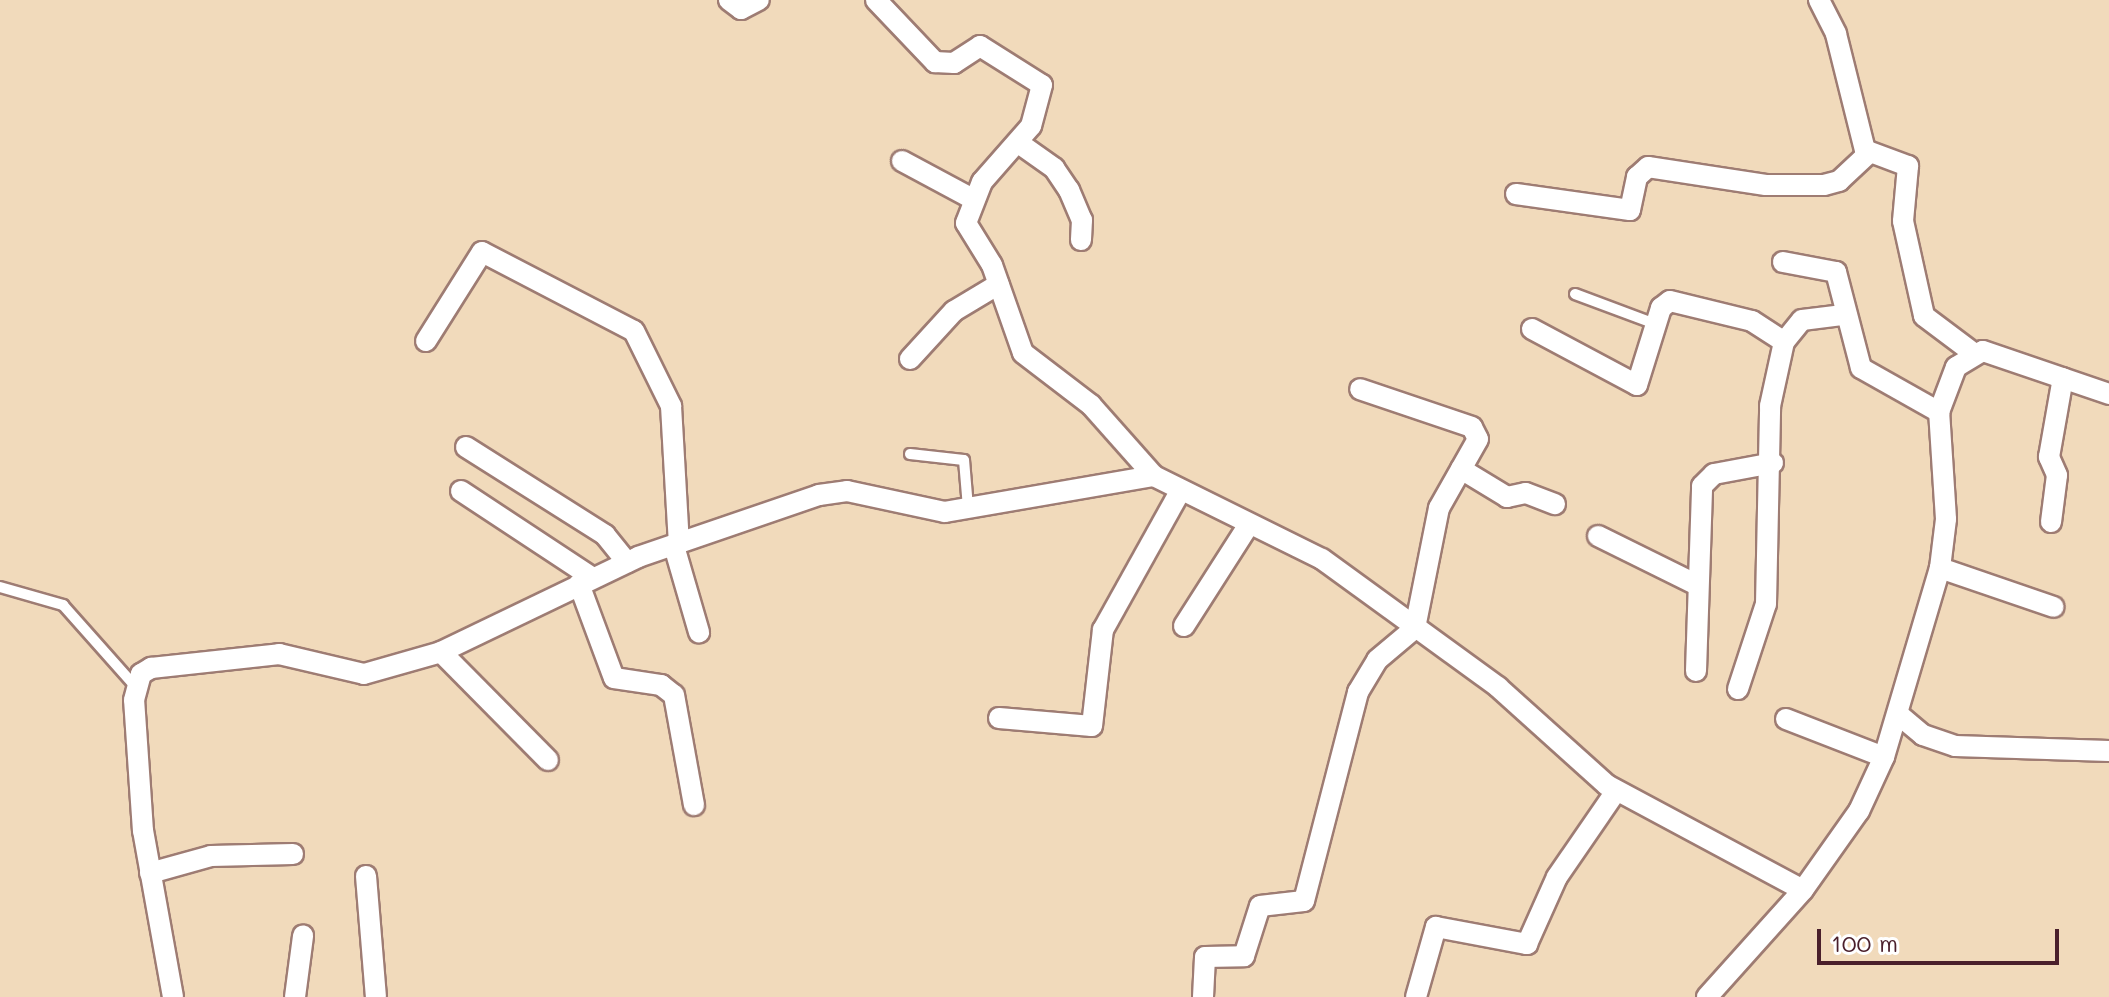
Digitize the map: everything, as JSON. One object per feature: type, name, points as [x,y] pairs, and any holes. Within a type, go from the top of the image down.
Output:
[{"type":"street","points":[[729,0],[741,9],[759,0]]},
{"type":"street","points":[[876,0],[935,62],[954,63],[980,46],[1038,79],[1043,101],[1020,144],[973,199],[968,234],[999,284],[1023,353],[1091,405],[1154,476],[1248,526],[1322,559],[1498,687],[1616,791],[1803,890]]},
{"type":"street","points":[[1819,0],[1836,34],[1869,153]]},
{"type":"street","points":[[1020,144],[1069,190],[1082,220],[1081,240]]},
{"type":"street","points":[[1516,194],[1624,210],[1634,206],[1637,177],[1648,167],[1766,185],[1824,185],[1839,181],[1869,153]]},
{"type":"street","points":[[1869,153],[1908,166],[1903,221],[1924,316],[1972,352],[2109,394]]},
{"type":"street","points":[[902,161],[973,199]]},
{"type":"street","points":[[426,341],[482,252],[634,331],[671,406],[677,545],[699,632]]},
{"type":"street","points":[[1783,262],[1836,272],[1842,315],[1866,374],[1939,412]]},
{"type":"street","points":[[910,359],[954,311],[999,284]]},
{"type":"street","points":[[1532,329],[1637,385],[1661,308],[1678,301],[1752,321],[1784,342]]},
{"type":"street","points":[[1738,689],[1766,604],[1773,463],[1770,406],[1784,342],[1802,320],[1842,315]]},
{"type":"street","points":[[1707,997],[1803,890],[1859,811],[1884,757],[1899,715],[1940,568],[1946,519],[1939,412],[1956,367],[1972,352]]},
{"type":"street","points":[[2051,522],[2057,475],[2049,457],[2063,378]]},
{"type":"street","points":[[1203,997],[1205,957],[1244,956],[1260,906],[1304,901],[1362,682],[1415,628],[1432,530],[1477,430],[1360,389]]},
{"type":"street","points":[[466,447],[605,535],[627,562]]},
{"type":"street","points":[[1696,671],[1695,584],[1705,480],[1773,463]]},
{"type":"street","points":[[1461,469],[1507,497],[1526,493],[1555,504]]},
{"type":"street","points":[[173,997],[150,873],[135,686],[141,674],[164,665],[279,654],[353,675],[441,652],[627,562],[833,491],[925,512],[968,508],[1154,476]]},
{"type":"street","points":[[999,718],[1092,726],[1103,630],[1181,490]]},
{"type":"street","points":[[461,491],[586,581],[614,678],[661,685],[674,695],[694,805]]},
{"type":"street","points":[[1184,626],[1248,526]]},
{"type":"street","points":[[1598,536],[1695,584]]},
{"type":"street","points":[[1940,568],[2054,607]]},
{"type":"street","points":[[441,652],[548,760]]},
{"type":"street","points":[[1899,715],[1923,735],[1955,746],[2109,751]]},
{"type":"street","points":[[1786,719],[1884,757]]},
{"type":"street","points":[[1416,997],[1436,927],[1527,944],[1557,877],[1616,791]]},
{"type":"street","points":[[150,873],[211,856],[293,854]]},
{"type":"street","points":[[366,876],[376,997]]},
{"type":"street","points":[[295,997],[303,936]]},
{"type":"lane","points":[[1575,294],[1658,325]]},
{"type":"lane","points":[[910,454],[964,460],[968,508]]},
{"type":"lane","points":[[0,587],[63,605],[135,686]]}]
